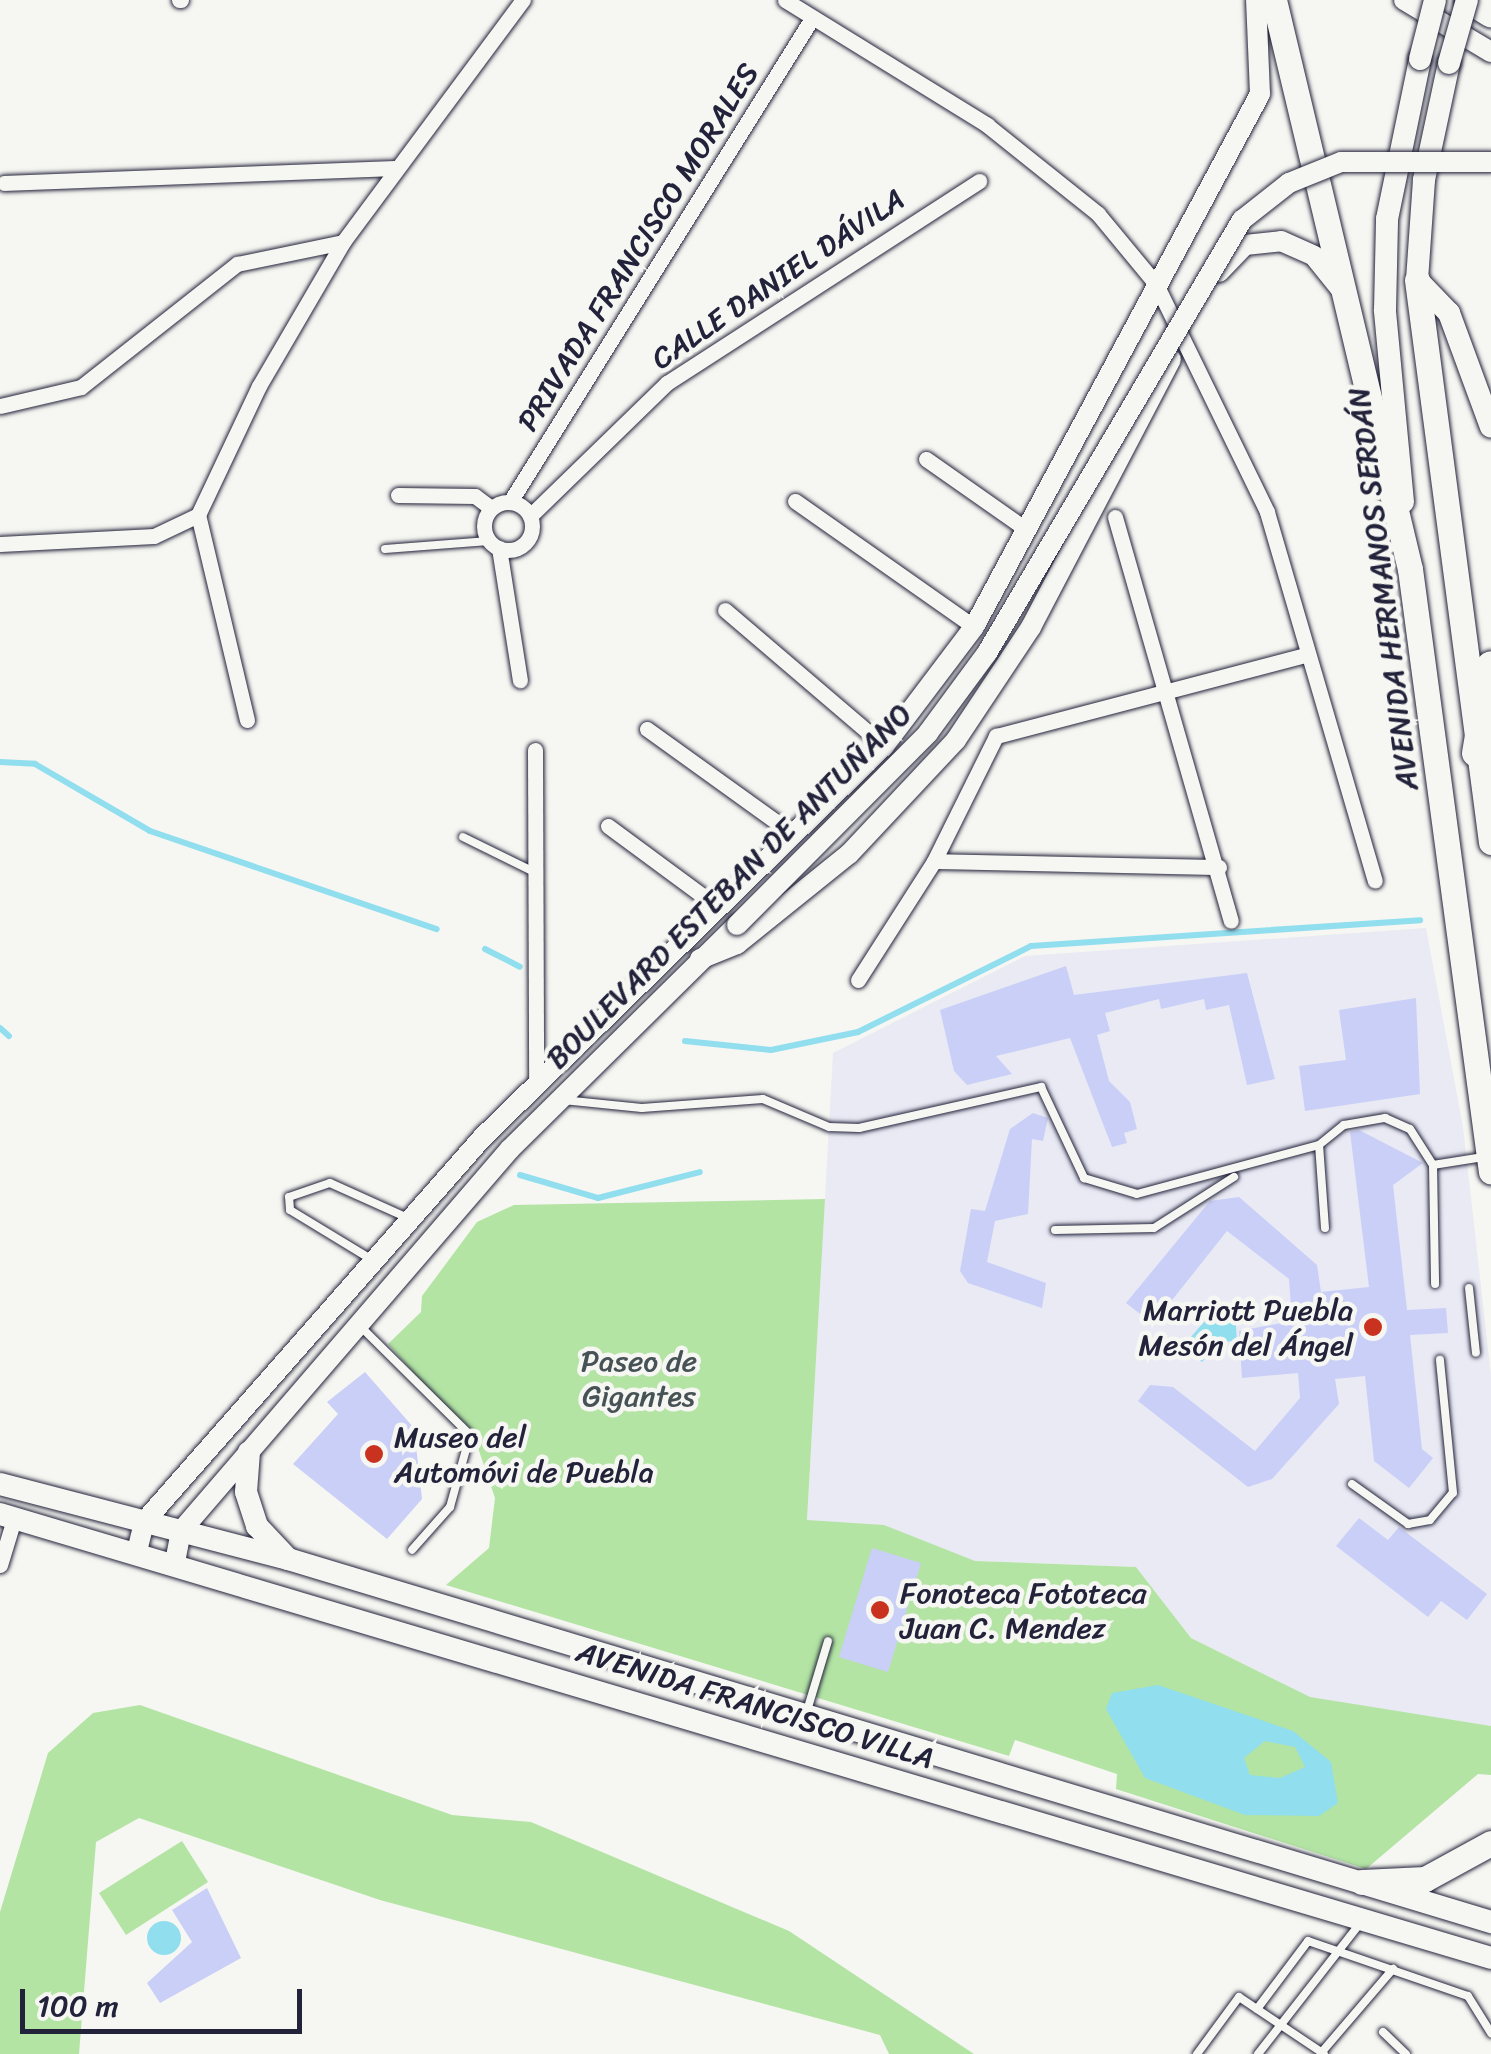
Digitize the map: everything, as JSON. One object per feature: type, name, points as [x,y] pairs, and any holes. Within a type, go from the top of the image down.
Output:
[{"type":"highway","points":[[1468,0],[1491,13]]},
{"type":"highway","points":[[1476,753],[1491,664]]},
{"type":"main road","points":[[1274,0],[1354,308],[1410,569]]},
{"type":"main road","name":"AVENIDA HERMANOS SERDÁN","points":[[1435,0],[1387,219],[1386,292],[1410,569],[1490,1161]]},
{"type":"main road","points":[[1468,0],[1424,180],[1417,280],[1476,753],[1491,839]]},
{"type":"main road","points":[[1417,280],[1449,313],[1491,427]]},
{"type":"main road","points":[[250,1452],[246,1492],[258,1526],[288,1559]]},
{"type":"main road","name":"AVENIDA FRANCISCO VILLA","points":[[0,1484],[288,1559],[1491,1922]]},
{"type":"main road","name":"AVENIDA FRANCISCO VILLA","points":[[7,1517],[137,1550],[1363,1918],[1489,1962]]},
{"type":"main road","points":[[1362,1882],[1425,1880],[1491,1842]]},
{"type":"street","points":[[0,544],[154,536],[198,516],[342,242],[523,0]]},
{"type":"street","points":[[785,0],[811,20],[1003,137],[1098,214],[1156,284],[1185,332],[1266,512],[1304,655],[1375,881]]},
{"type":"street","name":"BOULEVARD ESTEBAN DE ANTUÑANO","points":[[137,1550],[144,1522],[483,1137],[536,1079],[884,746],[974,627],[1260,94],[1256,0]]},
{"type":"street","points":[[1404,0],[1491,52]]},
{"type":"street","name":"PRIVADA FRANCISCO MORALES","points":[[510,502],[811,20]]},
{"type":"street","name":"BOULEVARD ESTEBAN DE ANTUÑANO","points":[[181,1531],[510,1149],[928,733],[986,652],[1242,220],[1290,183],[1341,162],[1491,162]]},
{"type":"street","points":[[1,184],[394,168]]},
{"type":"street","name":"CALLE DANIEL DÁVILA","points":[[494,545],[525,542],[530,516],[667,383],[979,181]]},
{"type":"street","points":[[0,406],[81,387],[237,264],[342,242]]},
{"type":"street","points":[[700,960],[737,944],[850,854],[956,740],[1030,627],[1222,266],[1257,242],[1304,249],[1354,308]]},
{"type":"street","points":[[926,459],[1027,530]]},
{"type":"street","points":[[398,495],[475,496],[491,508],[494,545],[520,680]]},
{"type":"street","points":[[795,501],[974,627]]},
{"type":"street","points":[[491,508],[510,502],[530,516]]},
{"type":"street","points":[[198,516],[247,720]]},
{"type":"street","points":[[1115,517],[1232,921]]},
{"type":"street","points":[[725,610],[884,746]]},
{"type":"street","points":[[858,980],[934,861],[996,736],[1166,688],[1304,655]]},
{"type":"street","points":[[646,729],[793,834]]},
{"type":"street","points":[[535,750],[541,874],[536,1079]]},
{"type":"street","points":[[608,826],[715,905]]},
{"type":"street","points":[[934,861],[960,865],[1218,866]]},
{"type":"street","points":[[0,1566],[7,1517]]},
{"type":"street","points":[[175,1562],[181,1531]]},
{"type":"lane","points":[[385,549],[494,545]]},
{"type":"lane","points":[[463,837],[541,874]]},
{"type":"lane","points":[[559,1099],[642,1108],[764,1099],[829,1127],[859,1128],[1041,1086],[1084,1178],[1108,1191],[1137,1194],[1242,1172],[1320,1145],[1344,1125],[1385,1118],[1410,1129],[1433,1165],[1435,1284]]},
{"type":"lane","points":[[1320,1145],[1326,1228]]},
{"type":"lane","points":[[1433,1165],[1490,1161]]},
{"type":"lane","points":[[1055,1230],[1154,1228],[1242,1172]]},
{"type":"lane","points":[[374,1261],[290,1210],[289,1197],[330,1182],[410,1220]]},
{"type":"lane","points":[[1470,1288],[1476,1352]]},
{"type":"lane","points":[[359,1324],[470,1435],[450,1507],[412,1550]]},
{"type":"lane","points":[[1352,1484],[1408,1524],[1430,1520],[1453,1493],[1459,1478],[1440,1360]]},
{"type":"lane","points":[[806,1714],[828,1641]]},
{"type":"lane","points":[[1258,2054],[1363,1918]]},
{"type":"lane","points":[[1257,2009],[1308,1942],[1468,1996],[1491,2034]]},
{"type":"lane","points":[[1197,2054],[1239,1997],[1322,2054],[1393,1969]]},
{"type":"lane","points":[[1383,2032],[1406,2054]]},
{"type":"shaded area","points":[[1426,928],[1463,1127],[1491,1375],[1491,1726],[1310,1698],[1191,1638],[1136,1567],[975,1561],[807,1521],[833,1053],[1025,956]]},
{"type":"green space","name":"Paseo de Gigantes","points":[[825,1199],[807,1520],[884,1525],[975,1561],[1136,1567],[1191,1638],[1310,1697],[1491,1726],[1491,1775],[1478,1774],[1366,1869],[1116,1789],[1117,1774],[1015,1740],[1009,1756],[446,1585],[489,1548],[495,1498],[476,1442],[388,1344],[421,1312],[422,1296],[477,1222],[514,1205]]},
{"type":"green space","points":[[140,1705],[452,1815],[531,1822],[789,1931],[974,2054],[889,2054],[880,2035],[380,1900],[139,1818],[96,1842],[79,2054],[0,2054],[0,1912],[48,1753],[93,1713]]},
{"type":"green space","points":[[182,1841],[208,1882],[126,1935],[99,1893]]},
{"type":"water","points":[[1235,1312],[1237,1341],[1219,1342],[1202,1362],[1183,1346],[1211,1314]]},
{"type":"water","points":[[1158,1685],[1293,1731],[1331,1762],[1338,1803],[1319,1816],[1245,1815],[1145,1778],[1106,1709],[1112,1693]],"holes":[[[1265,1741],[1295,1747],[1305,1767],[1280,1778],[1250,1775],[1244,1758]]]},
{"type":"water","points":[[164,1921],[176,1926],[181,1938],[176,1950],[164,1955],[152,1950],[147,1938],[152,1926]]},
{"type":"building","points":[[1066,966],[1074,995],[1247,973],[1275,1079],[1247,1085],[1229,1005],[1206,1010],[1204,999],[1161,1009],[1159,999],[1105,1013],[1110,1031],[1097,1035],[1109,1081],[1130,1102],[1137,1129],[1124,1133],[1127,1143],[1112,1147],[1070,1038],[996,1056],[1012,1074],[967,1085],[954,1071],[940,1010]]},
{"type":"building","points":[[1416,998],[1420,1094],[1305,1111],[1299,1066],[1346,1060],[1339,1010]]},
{"type":"building","points":[[1033,1113],[1048,1118],[1043,1141],[1032,1139],[1028,1214],[995,1221],[987,1262],[1046,1283],[1042,1308],[968,1283],[960,1271],[971,1209],[985,1211],[1010,1129]]},
{"type":"building","points":[[1359,1130],[1423,1163],[1393,1185],[1407,1310],[1446,1308],[1448,1333],[1410,1335],[1422,1449],[1433,1458],[1409,1488],[1374,1461],[1365,1376],[1335,1379],[1339,1404],[1272,1479],[1248,1487],[1138,1401],[1150,1385],[1173,1387],[1255,1451],[1300,1398],[1298,1373],[1242,1378],[1239,1331],[1292,1321],[1289,1279],[1227,1231],[1153,1324],[1126,1303],[1210,1201],[1239,1197],[1317,1265],[1321,1292],[1369,1287],[1350,1132]]},
{"type":"building","points":[[365,1372],[414,1428],[422,1499],[387,1539],[293,1464],[338,1414],[327,1402]]},
{"type":"building","points":[[1359,1518],[1388,1540],[1399,1527],[1487,1594],[1467,1620],[1441,1601],[1428,1617],[1336,1546]]},
{"type":"building","name":"Fonoteca Fototeca Juan C. Mendez","points":[[872,1548],[921,1563],[888,1672],[839,1657]]},
{"type":"building","points":[[207,1888],[241,1958],[160,2003],[147,1983],[192,1942],[172,1910]]},
{"type":"waterway","points":[[0,762],[35,764],[150,831],[437,929]]},
{"type":"waterway","points":[[685,1041],[771,1050],[858,1032],[1031,946],[1420,920]]},
{"type":"waterway","points":[[485,949],[520,967]]},
{"type":"waterway","points":[[0,1028],[9,1036]]},
{"type":"waterway","points":[[520,1175],[598,1198],[700,1172]]},
{"type":"place","name":"Marriott Puebla Mesón del Ángel","points":[[1373,1327]]},
{"type":"place","name":"Museo del Automóvi de Puebla","points":[[374,1454]]},
{"type":"place","name":"Fonoteca Fototeca Juan C. Mendez","points":[[880,1610]]}]
